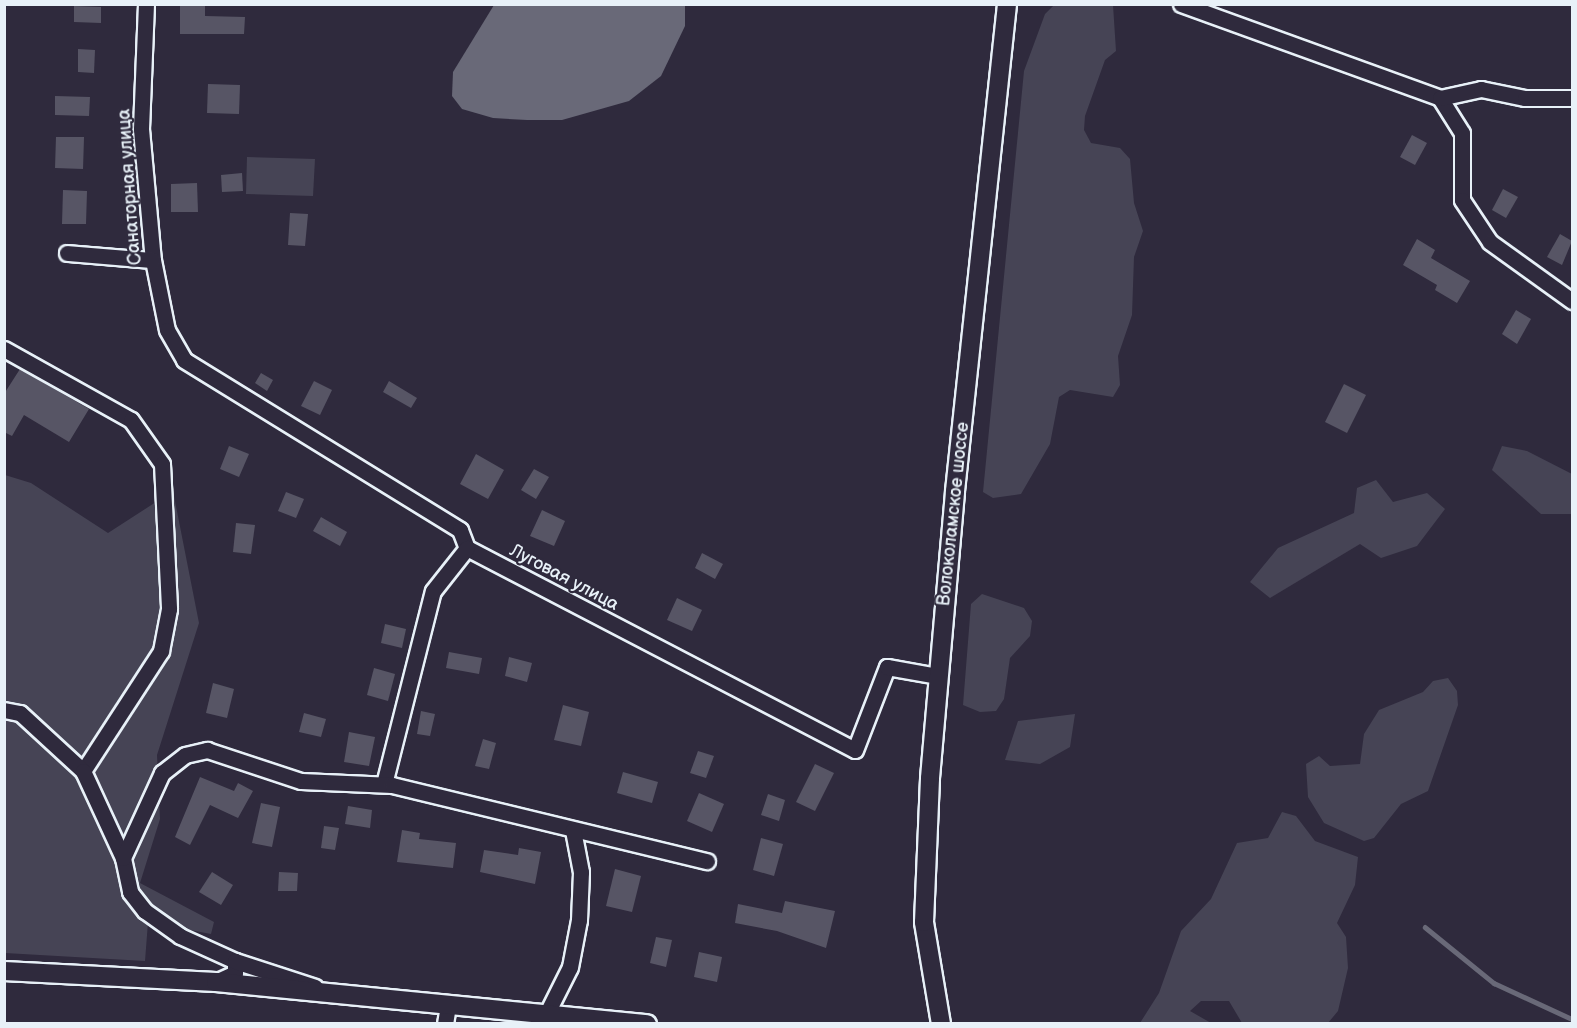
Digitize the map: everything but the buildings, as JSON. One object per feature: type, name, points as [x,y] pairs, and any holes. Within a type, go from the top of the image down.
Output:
[{"type":"main road","name":"Волоколамское шоссе","points":[[941,1023],[924,922],[938,676],[1007,4]]},
{"type":"main road","points":[[4,971],[216,982],[647,1023]]},
{"type":"street","name":"Санаторная улица","points":[[146,4],[141,129],[153,260],[167,330]]},
{"type":"street","points":[[1181,4],[1440,98],[1480,89],[1525,98],[1572,98]]},
{"type":"street","points":[[1440,98],[1462,133],[1462,200],[1490,242],[1572,302]]},
{"type":"street","points":[[67,253],[153,260]]},
{"type":"street","name":"Луговая улица","points":[[167,330],[183,360],[207,378],[459,530],[467,548],[855,750],[887,667],[938,676]]},
{"type":"street","points":[[4,349],[131,420],[162,464],[169,609],[161,651],[83,771]]},
{"type":"street","points":[[384,784],[433,591],[467,548]]},
{"type":"street","points":[[4,710],[20,713],[83,771],[123,858],[130,892],[145,911],[180,936],[235,961],[335,994]]},
{"type":"street","points":[[123,858],[162,773],[185,755],[207,750],[301,781],[384,784],[707,861]]},
{"type":"street","points":[[547,1013],[570,967],[579,920],[581,872],[573,830]]},
{"type":"street","points":[[216,982],[235,973],[235,961]]},
{"type":"street","points":[[445,1023],[448,1004]]},
{"type":"shaded area","points":[[1054,5],[1113,5],[1116,51],[1105,60],[1085,116],[1084,130],[1091,143],[1120,148],[1130,159],[1134,203],[1143,231],[1134,257],[1132,315],[1118,356],[1120,385],[1113,397],[1070,390],[1059,397],[1050,444],[1021,494],[993,498],[983,492],[1024,71],[1045,14]]},
{"type":"shaded area","points":[[247,157],[315,159],[313,196],[246,194]]},
{"type":"shaded area","points":[[1502,446],[1527,451],[1572,474],[1572,514],[1541,514],[1492,470]]},
{"type":"shaded area","points":[[5,475],[31,483],[108,533],[173,491],[199,623],[157,755],[160,819],[140,883],[214,922],[211,934],[148,922],[145,961],[5,953]]},
{"type":"shaded area","points":[[1376,480],[1393,502],[1427,493],[1445,509],[1417,546],[1381,558],[1360,544],[1270,598],[1250,582],[1278,548],[1354,513],[1357,488]]},
{"type":"shaded area","points":[[982,594],[1024,608],[1032,621],[1030,636],[1010,658],[1004,699],[996,711],[980,712],[963,705],[971,604]]},
{"type":"shaded area","points":[[1448,678],[1457,691],[1458,705],[1428,791],[1401,804],[1374,838],[1364,841],[1324,823],[1308,797],[1306,764],[1319,756],[1330,766],[1360,764],[1364,734],[1379,710],[1423,692],[1433,681]]},
{"type":"shaded area","points":[[1075,714],[1070,747],[1040,764],[1005,760],[1018,721]]},
{"type":"shaded area","points":[[1282,812],[1296,816],[1315,841],[1358,857],[1355,885],[1337,923],[1346,937],[1348,968],[1338,1011],[1328,1023],[1242,1023],[1229,1001],[1201,1001],[1190,1011],[1211,1023],[1140,1023],[1159,993],[1181,931],[1211,899],[1237,843],[1268,838]]},
{"type":"water","points":[[685,4],[685,26],[661,76],[629,101],[562,120],[527,120],[493,118],[462,109],[452,96],[453,72],[494,5]]},
{"type":"waterway","points":[[1425,927],[1494,983],[1572,1019]]}]
